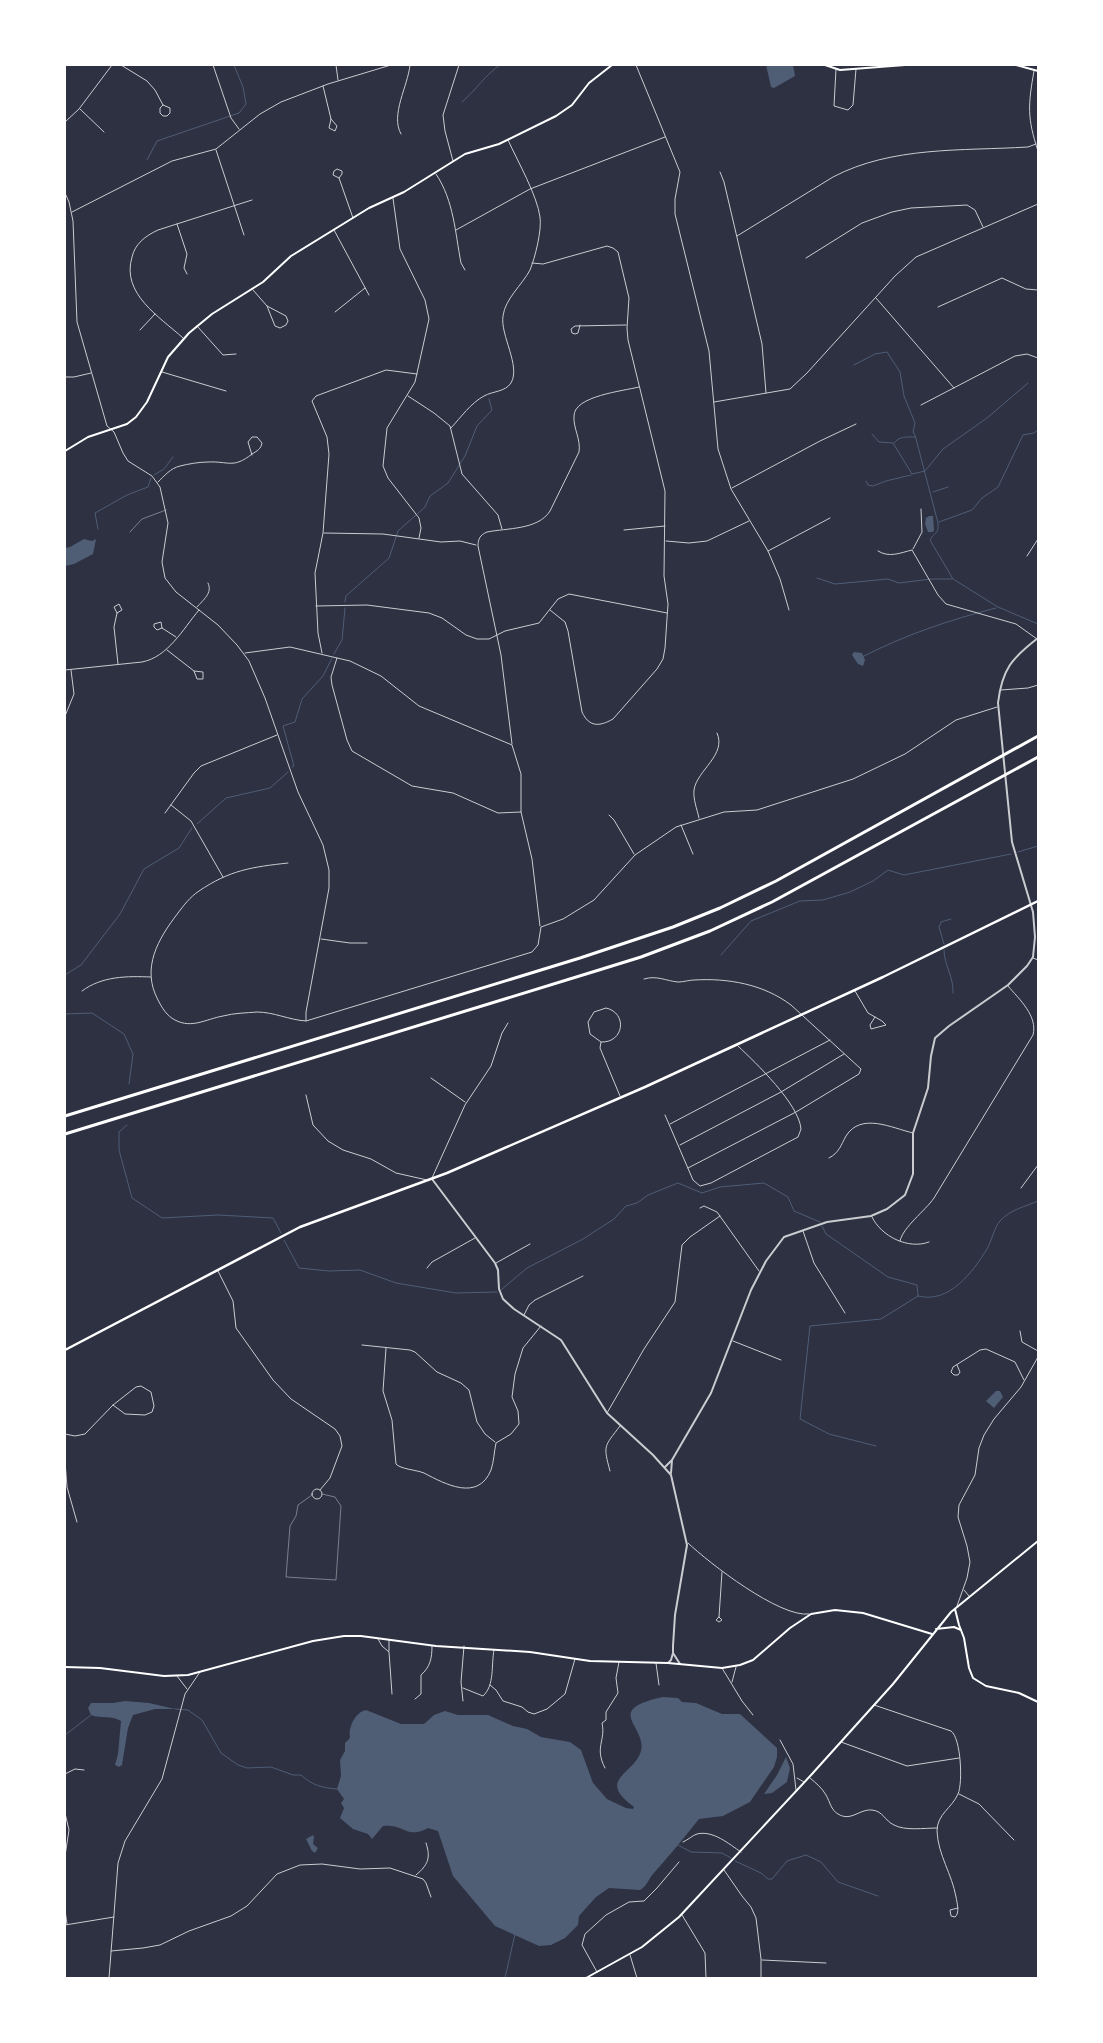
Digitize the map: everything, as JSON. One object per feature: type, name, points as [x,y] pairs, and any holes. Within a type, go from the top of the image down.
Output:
[{"type":"highway","points":[[65,1116],[571,961],[673,927],[720,908],[776,881],[1038,736]]},
{"type":"highway","points":[[65,1134],[590,973],[677,944],[772,902],[1038,757]]},
{"type":"main road","points":[[65,451],[88,437],[127,424],[136,417],[148,402],[168,357],[184,339],[212,314],[268,279],[297,251],[369,208],[393,198],[465,154],[499,144],[564,110],[589,83],[612,65]]},
{"type":"main road","points":[[825,65],[836,68],[856,69],[905,65]]},
{"type":"main road","points":[[1016,65],[1038,72]]},
{"type":"main road","points":[[65,1350],[318,1219],[432,1179],[621,1097],[855,990],[1038,901]]},
{"type":"main road","points":[[586,1978],[630,1955],[653,1939],[681,1914],[741,1852],[841,1742],[956,1607],[1038,1541]]},
{"type":"main road","points":[[956,1607],[964,1638],[968,1668],[973,1678],[986,1686],[1019,1693],[1038,1702]]},
{"type":"main road","points":[[65,1668],[90,1668],[177,1676],[200,1672],[328,1638],[344,1636],[378,1638],[432,1646],[464,1646],[575,1659],[668,1663],[722,1668],[736,1666],[753,1660],[790,1628],[811,1614],[829,1610],[852,1611],[932,1634]]},
{"type":"main road","points":[[936,1629],[954,1628],[961,1630]]},
{"type":"street","points":[[65,122],[79,109],[112,65]]},
{"type":"street","points":[[121,65],[148,81],[156,90],[163,105],[170,108],[168,116],[160,114],[160,108],[163,105]]},
{"type":"street","points":[[213,65],[231,118],[239,130]]},
{"type":"street","points":[[336,65],[339,81]]},
{"type":"street","points":[[72,212],[146,176],[166,164],[216,149],[268,109],[283,101],[323,85],[391,65]]},
{"type":"street","points":[[401,134],[397,117],[409,78],[410,65]]},
{"type":"street","points":[[453,161],[443,125],[443,115],[459,65]]},
{"type":"street","points":[[636,65],[680,172],[675,199],[675,214],[709,351],[718,448],[731,488],[768,551],[780,579],[789,610]]},
{"type":"street","points":[[836,68],[834,106],[848,110],[854,105],[856,69]]},
{"type":"street","points":[[1034,70],[1028,108],[1030,125],[1038,151]]},
{"type":"street","points":[[323,85],[331,118]]},
{"type":"street","points":[[79,109],[104,132]]},
{"type":"street","points":[[456,230],[530,189],[665,137]]},
{"type":"street","points":[[451,428],[480,399],[505,389],[511,382],[514,369],[503,314],[532,263],[539,233],[540,216],[507,139]]},
{"type":"street","points":[[737,236],[833,177],[892,155],[1028,147],[1036,144]]},
{"type":"street","points":[[216,149],[244,235]]},
{"type":"street","points":[[436,172],[448,194],[465,270]]},
{"type":"street","points":[[720,172],[762,344],[766,394]]},
{"type":"street","points":[[340,178],[354,218]]},
{"type":"street","points":[[65,193],[72,212],[77,322],[107,426],[128,461],[158,482],[166,510],[168,526],[162,562],[163,575],[176,592],[200,609],[244,653],[258,680],[298,792],[323,845],[327,860],[329,888],[306,1012],[306,1021]]},
{"type":"street","points":[[393,198],[400,249],[429,313],[427,330],[412,389],[387,428],[383,466],[387,477],[419,518],[421,528],[419,538]]},
{"type":"street","points":[[184,339],[134,291],[130,274],[131,261],[136,247],[144,237],[158,230],[252,200]]},
{"type":"street","points":[[714,403],[790,389],[895,276],[916,257],[1038,204]]},
{"type":"street","points":[[806,258],[862,223],[903,209],[967,205],[975,210],[983,228]]},
{"type":"street","points":[[177,224],[187,257],[184,268],[187,274]]},
{"type":"street","points":[[334,230],[369,295]]},
{"type":"street","points":[[532,263],[543,264],[607,246],[618,252],[628,289],[628,340],[665,491],[664,576],[667,614],[663,659],[613,719],[604,725],[593,725],[582,712],[570,640],[565,622],[550,610]]},
{"type":"street","points":[[938,306],[1002,278],[1026,289],[1038,290]]},
{"type":"street","points":[[335,312],[365,288]]},
{"type":"street","points":[[252,289],[266,306],[276,326],[280,328],[286,325],[288,321],[286,316],[266,306]]},
{"type":"street","points":[[876,298],[954,388]]},
{"type":"street","points":[[140,330],[156,313]]},
{"type":"street","points":[[580,326],[627,325]]},
{"type":"street","points":[[197,326],[222,355],[236,354]]},
{"type":"street","points":[[921,405],[1015,356],[1027,354],[1038,358]]},
{"type":"street","points":[[322,654],[318,634],[315,567],[323,533],[329,444],[313,406],[314,398],[386,370],[416,374]]},
{"type":"street","points":[[161,372],[226,391]]},
{"type":"street","points":[[65,377],[92,373]]},
{"type":"street","points":[[288,863],[243,869],[223,878],[192,896],[162,935],[154,949],[152,977],[154,993],[163,1010],[171,1017],[182,1022],[198,1023],[224,1015],[257,1012],[306,1021],[530,953],[538,945],[540,927],[532,859],[521,812],[521,774],[512,745],[501,655],[478,546],[479,538],[484,533],[537,522],[545,518],[579,452],[574,416],[579,405],[587,400],[639,387]]},
{"type":"street","points":[[407,396],[434,412],[451,428],[462,474],[498,515],[502,529]]},
{"type":"street","points":[[731,488],[856,424]]},
{"type":"street","points":[[158,482],[178,466],[209,462],[234,465],[242,462],[252,455],[262,445],[261,440],[257,437],[252,437],[248,442],[252,455]]},
{"type":"street","points":[[878,550],[883,554],[892,555],[912,550],[922,532],[921,509]]},
{"type":"street","points":[[768,551],[830,518]]},
{"type":"street","points":[[665,541],[689,543],[707,541],[750,520]]},
{"type":"street","points":[[624,530],[665,526]]},
{"type":"street","points":[[323,533],[383,534],[441,542],[460,541],[478,546]]},
{"type":"street","points":[[1027,556],[1038,540]]},
{"type":"street","points":[[665,1467],[672,1460],[711,1393],[760,1272],[782,1238],[827,1222],[871,1216],[895,1204],[907,1192],[914,1169],[913,1133],[928,1088],[930,1056],[935,1038],[1008,985],[1027,966],[1032,957],[1035,937],[1032,904],[1014,851],[1005,784],[998,707],[1000,690],[1011,661],[1038,639],[1016,624],[946,604],[938,596],[912,550]]},
{"type":"street","points":[[197,607],[209,593],[210,587],[208,583]]},
{"type":"street","points":[[316,606],[366,605],[410,610],[438,616],[461,632],[472,637],[489,639],[505,631],[533,626],[544,618],[561,597],[574,594],[667,614]]},
{"type":"street","points":[[65,670],[150,660],[160,655],[166,649],[200,609]]},
{"type":"street","points":[[117,613],[114,628],[118,665]]},
{"type":"street","points":[[162,628],[176,638]]},
{"type":"street","points":[[244,653],[280,647],[298,648],[350,660],[372,670],[423,708],[512,745]]},
{"type":"street","points":[[166,649],[194,671],[203,672],[203,679],[196,678],[194,671]]},
{"type":"street","points":[[337,657],[331,678],[332,685],[347,740],[352,751],[412,786],[453,794],[498,813],[521,812]]},
{"type":"street","points":[[65,716],[74,694],[71,670]]},
{"type":"street","points":[[1000,690],[1028,688],[1038,685]]},
{"type":"street","points":[[540,927],[563,919],[594,900],[635,855],[669,831],[681,825],[729,811],[757,810],[853,779],[908,753],[956,720],[998,707]]},
{"type":"street","points":[[699,819],[694,790],[717,750],[719,741],[717,733]]},
{"type":"street","points":[[165,813],[201,766],[278,734]]},
{"type":"street","points":[[171,805],[186,815],[194,824],[223,878]]},
{"type":"street","points":[[608,815],[614,820],[635,855]]},
{"type":"street","points":[[681,825],[693,854]]},
{"type":"street","points":[[320,939],[344,943],[367,943]]},
{"type":"street","points":[[1032,957],[1038,960]]},
{"type":"street","points":[[82,991],[96,983],[117,978],[152,977]]},
{"type":"street","points":[[644,979],[656,977],[676,982],[731,981],[753,986],[780,997],[803,1014],[861,1068],[861,1072],[796,1112],[688,1168]]},
{"type":"street","points":[[900,1241],[903,1232],[924,1212],[934,1198],[1033,1035],[1034,1022],[1030,1014],[1008,985]]},
{"type":"street","points":[[855,990],[868,1013],[875,1017],[882,1021],[886,1025],[871,1029],[870,1025],[875,1017]]},
{"type":"street","points":[[601,1042],[615,1038],[621,1028],[621,1021],[617,1014],[606,1008],[594,1012],[588,1022],[590,1034],[601,1042],[602,1053],[621,1097]]},
{"type":"street","points":[[508,1023],[502,1034],[491,1066],[467,1102],[432,1179],[495,1263],[498,1270],[498,1286],[501,1295],[509,1305],[523,1316],[557,1336],[566,1344],[606,1413],[665,1467],[671,1476]]},
{"type":"street","points":[[669,1124],[831,1040]]},
{"type":"street","points":[[665,1115],[694,1182],[698,1185],[711,1183],[798,1137],[802,1129],[796,1112],[766,1073],[737,1045]]},
{"type":"street","points":[[678,1146],[780,1092],[845,1053]]},
{"type":"street","points":[[431,1078],[467,1102]]},
{"type":"street","points":[[306,1095],[310,1118],[316,1130],[328,1141],[342,1149],[371,1159],[396,1173],[428,1180]]},
{"type":"street","points":[[829,1158],[837,1151],[852,1129],[864,1123],[879,1124],[913,1133]]},
{"type":"street","points":[[1021,1188],[1038,1165]]},
{"type":"street","points":[[700,1208],[704,1206],[717,1212],[760,1272]]},
{"type":"street","points":[[606,1413],[675,1302],[682,1246],[690,1237],[720,1216]]},
{"type":"street","points":[[871,1216],[888,1236],[900,1241],[918,1244],[929,1242]]},
{"type":"street","points":[[803,1231],[814,1263],[845,1313]]},
{"type":"street","points":[[427,1268],[432,1262],[475,1238]]},
{"type":"street","points":[[495,1263],[530,1244]]},
{"type":"street","points":[[217,1270],[233,1301],[236,1328],[273,1380],[292,1399],[335,1429],[340,1436],[342,1446],[330,1478],[320,1490]]},
{"type":"street","points":[[523,1316],[535,1300],[583,1276]]},
{"type":"street","points":[[386,1348],[383,1391],[392,1420],[397,1466],[417,1470],[453,1487],[467,1488],[478,1484],[488,1476],[492,1468],[496,1443],[511,1434],[519,1424],[518,1411],[512,1397],[515,1374],[523,1348],[541,1326]]},
{"type":"street","points":[[1020,1330],[1022,1342],[1038,1351]]},
{"type":"street","points":[[732,1340],[781,1360]]},
{"type":"street","points":[[362,1345],[415,1352],[436,1372],[466,1386],[469,1390],[477,1422],[485,1434],[496,1443]]},
{"type":"street","points":[[957,1365],[960,1372],[958,1375],[954,1375],[951,1372],[957,1365],[980,1350],[989,1349],[1000,1357],[1015,1362],[1025,1380]]},
{"type":"street","points":[[956,1607],[968,1574],[970,1558],[958,1517],[959,1505],[976,1472],[979,1448],[984,1435],[1025,1380],[1038,1357]]},
{"type":"street","points":[[65,1434],[75,1436],[85,1434],[113,1405],[134,1388],[140,1386],[152,1393],[154,1406],[152,1412],[145,1415],[123,1414],[113,1405]]},
{"type":"street","points":[[610,1471],[605,1450],[606,1443],[620,1426]]},
{"type":"street","points":[[668,1663],[673,1652],[675,1616],[687,1542],[671,1476],[672,1460]]},
{"type":"street","points":[[65,1461],[68,1491],[77,1522]]},
{"type":"street","points":[[314,1489],[320,1490],[322,1494],[318,1499],[312,1495],[314,1489]]},
{"type":"street","points":[[687,1542],[722,1571],[758,1596],[791,1612],[801,1615],[811,1614]]},
{"type":"street","points":[[720,1617],[722,1571]]},
{"type":"street","points":[[963,1589],[970,1596]]},
{"type":"street","points":[[378,1638],[382,1646],[389,1652]]},
{"type":"street","points":[[389,1640],[392,1694]]},
{"type":"street","points":[[415,1698],[421,1694],[421,1675],[427,1670],[432,1660],[432,1646]]},
{"type":"street","points":[[463,1701],[461,1682],[464,1646]]},
{"type":"street","points":[[463,1688],[483,1696],[490,1685],[494,1649]]},
{"type":"street","points":[[673,1652],[680,1665]]},
{"type":"street","points":[[490,1685],[496,1690],[503,1701],[522,1707],[534,1714],[547,1709],[565,1694],[575,1659]]},
{"type":"street","points":[[605,1768],[600,1758],[600,1746],[604,1731],[602,1723],[606,1720],[606,1712],[618,1693],[616,1678],[619,1662]]},
{"type":"street","points":[[656,1663],[660,1685]]},
{"type":"street","points":[[732,1683],[736,1666]]},
{"type":"street","points":[[722,1668],[753,1715]]},
{"type":"street","points":[[109,1978],[118,1863],[122,1848],[162,1779],[187,1689],[200,1672]]},
{"type":"street","points":[[177,1676],[187,1689]]},
{"type":"street","points":[[874,1705],[951,1731],[957,1740],[960,1783],[958,1794],[940,1817],[937,1828],[941,1857],[953,1881],[958,1908]]},
{"type":"street","points":[[780,1740],[788,1753],[796,1778],[797,1791]]},
{"type":"street","points":[[841,1742],[907,1766],[959,1758]]},
{"type":"street","points":[[65,1774],[75,1769],[84,1770]]},
{"type":"street","points":[[809,1777],[825,1792],[832,1809],[840,1816],[850,1817],[873,1810],[880,1813],[896,1826],[937,1828]]},
{"type":"street","points":[[796,1778],[805,1782]]},
{"type":"street","points":[[958,1794],[979,1804],[1014,1840]]},
{"type":"street","points":[[65,1813],[69,1836],[65,1856]]},
{"type":"street","points":[[683,1842],[698,1834],[718,1837],[741,1852]]},
{"type":"street","points":[[416,1876],[424,1869],[428,1862],[429,1852],[426,1843]]},
{"type":"street","points":[[597,1972],[582,1946],[585,1934],[606,1914],[629,1902],[644,1901],[678,1862]]},
{"type":"street","points":[[111,1951],[160,1945],[189,1931],[231,1916],[247,1906],[269,1881],[286,1869],[300,1865],[322,1864],[360,1869],[390,1868],[416,1876],[426,1883],[430,1897]]},
{"type":"street","points":[[724,1870],[751,1907],[756,1918],[761,1978]]},
{"type":"street","points":[[65,1910],[66,1925],[115,1917]]},
{"type":"street","points":[[681,1914],[705,1953],[706,1978]]},
{"type":"street","points":[[630,1955],[637,1978]]},
{"type":"street","points":[[761,1960],[826,1963]]},
{"type":"lane","points":[[130,532],[142,519],[166,510]]},
{"type":"lane","points":[[312,1495],[298,1505],[296,1516],[290,1526],[286,1577],[336,1580],[341,1506],[335,1497],[322,1494]]},
{"type":"water","points":[[766,65],[793,65],[795,76],[774,88],[771,87]]},
{"type":"water","points":[[933,516],[933,532],[928,532],[925,524],[926,518]]},
{"type":"water","points":[[84,539],[92,541],[96,539],[93,554],[74,564],[65,566],[65,548]]},
{"type":"water","points":[[854,652],[862,653],[865,660],[863,666],[858,664],[852,655]]},
{"type":"water","points":[[996,1391],[1000,1391],[1003,1397],[994,1408],[986,1401]]},
{"type":"water","points":[[663,1697],[678,1698],[682,1702],[696,1703],[722,1714],[740,1714],[777,1748],[774,1767],[750,1802],[723,1816],[699,1819],[640,1890],[609,1888],[596,1897],[579,1916],[578,1925],[565,1938],[551,1945],[539,1946],[495,1926],[453,1876],[438,1831],[428,1828],[410,1832],[396,1827],[383,1826],[372,1839],[368,1834],[353,1829],[340,1818],[344,1808],[341,1803],[344,1799],[337,1789],[341,1776],[340,1760],[345,1751],[345,1743],[350,1738],[353,1721],[362,1711],[366,1710],[401,1724],[424,1724],[434,1715],[445,1711],[458,1715],[488,1715],[513,1726],[527,1729],[541,1737],[570,1742],[581,1750],[593,1783],[607,1799],[626,1808],[633,1809],[634,1807],[618,1790],[617,1783],[632,1766],[641,1751],[641,1742],[631,1720],[631,1713],[635,1707],[645,1702]]},
{"type":"water","points":[[125,1701],[149,1703],[175,1709],[155,1709],[133,1715],[128,1728],[122,1765],[119,1767],[115,1765],[121,1721],[114,1718],[91,1715],[88,1708],[91,1703]]},
{"type":"water","points":[[786,1757],[790,1768],[787,1782],[772,1793],[764,1794],[777,1775]]},
{"type":"water","points":[[313,1835],[313,1844],[318,1848],[315,1853],[306,1839]]},
{"type":"waterway","points":[[147,160],[157,141],[239,113],[246,104],[243,87],[234,65]]},
{"type":"waterway","points":[[462,102],[500,65]]},
{"type":"waterway","points":[[854,365],[875,354],[887,352],[900,372],[904,396],[915,423],[913,432],[938,523],[937,532],[930,540],[953,579],[998,607],[1038,624]]},
{"type":"waterway","points":[[872,434],[879,442],[893,443],[912,474],[925,471],[943,449],[987,418],[1028,383]]},
{"type":"waterway","points":[[345,602],[346,596],[389,558],[398,531],[425,507],[430,496],[448,483],[465,456],[477,426],[492,410],[489,399]]},
{"type":"waterway","points":[[939,522],[972,510],[982,498],[998,487],[1023,435],[1034,433],[1038,430]]},
{"type":"waterway","points":[[894,443],[901,438],[915,437]]},
{"type":"waterway","points":[[154,475],[164,469],[173,457]]},
{"type":"waterway","points":[[866,481],[868,485],[873,486],[911,475]]},
{"type":"waterway","points":[[98,529],[95,513],[127,495],[148,487],[151,478]]},
{"type":"waterway","points":[[933,492],[948,487]]},
{"type":"waterway","points":[[817,578],[835,584],[888,579],[899,583],[931,579],[952,579]]},
{"type":"waterway","points":[[334,654],[342,640],[345,608]]},
{"type":"waterway","points":[[862,657],[928,629],[996,608]]},
{"type":"waterway","points":[[292,767],[294,766],[283,726],[295,722],[302,699],[323,676],[332,658]]},
{"type":"waterway","points":[[197,824],[226,798],[270,788],[288,772]]},
{"type":"waterway","points":[[65,975],[81,965],[120,914],[144,869],[179,848],[192,828]]},
{"type":"waterway","points":[[1018,852],[1038,846]]},
{"type":"waterway","points":[[721,955],[751,921],[800,901],[823,900],[850,892],[873,881],[888,870],[904,875],[1011,854]]},
{"type":"waterway","points":[[944,944],[939,927],[941,922],[951,919]]},
{"type":"waterway","points":[[944,950],[953,993]]},
{"type":"waterway","points":[[65,1014],[92,1013],[124,1034],[133,1054],[129,1084]]},
{"type":"waterway","points":[[127,1125],[119,1132],[119,1150],[132,1198],[162,1218],[218,1215],[273,1218],[281,1233]]},
{"type":"waterway","points":[[501,1290],[527,1268],[583,1239],[614,1219],[626,1206],[637,1203],[648,1195],[678,1183],[702,1193],[720,1187],[764,1183],[788,1197],[794,1211],[820,1222]]},
{"type":"waterway","points":[[822,1226],[826,1234],[888,1277],[917,1285],[918,1296],[929,1297],[950,1291],[967,1276],[987,1249],[996,1227],[1004,1217],[1013,1211],[1038,1201]]},
{"type":"waterway","points":[[284,1240],[299,1268],[329,1271],[360,1270],[396,1283],[456,1293],[497,1292]]},
{"type":"waterway","points":[[876,1446],[829,1434],[800,1419],[810,1326],[881,1319],[918,1296]]},
{"type":"waterway","points":[[175,1709],[188,1710],[202,1720],[221,1753],[238,1765],[247,1768],[271,1767],[293,1775],[301,1775],[318,1785],[337,1789]]},
{"type":"waterway","points":[[65,1735],[91,1715]]},
{"type":"waterway","points":[[678,1845],[691,1852],[722,1853],[731,1858]]},
{"type":"waterway","points":[[735,1861],[761,1873],[768,1879],[772,1879],[787,1861],[806,1855],[821,1862],[838,1882],[878,1896]]},
{"type":"waterway","points":[[505,1978],[515,1934]]}]
